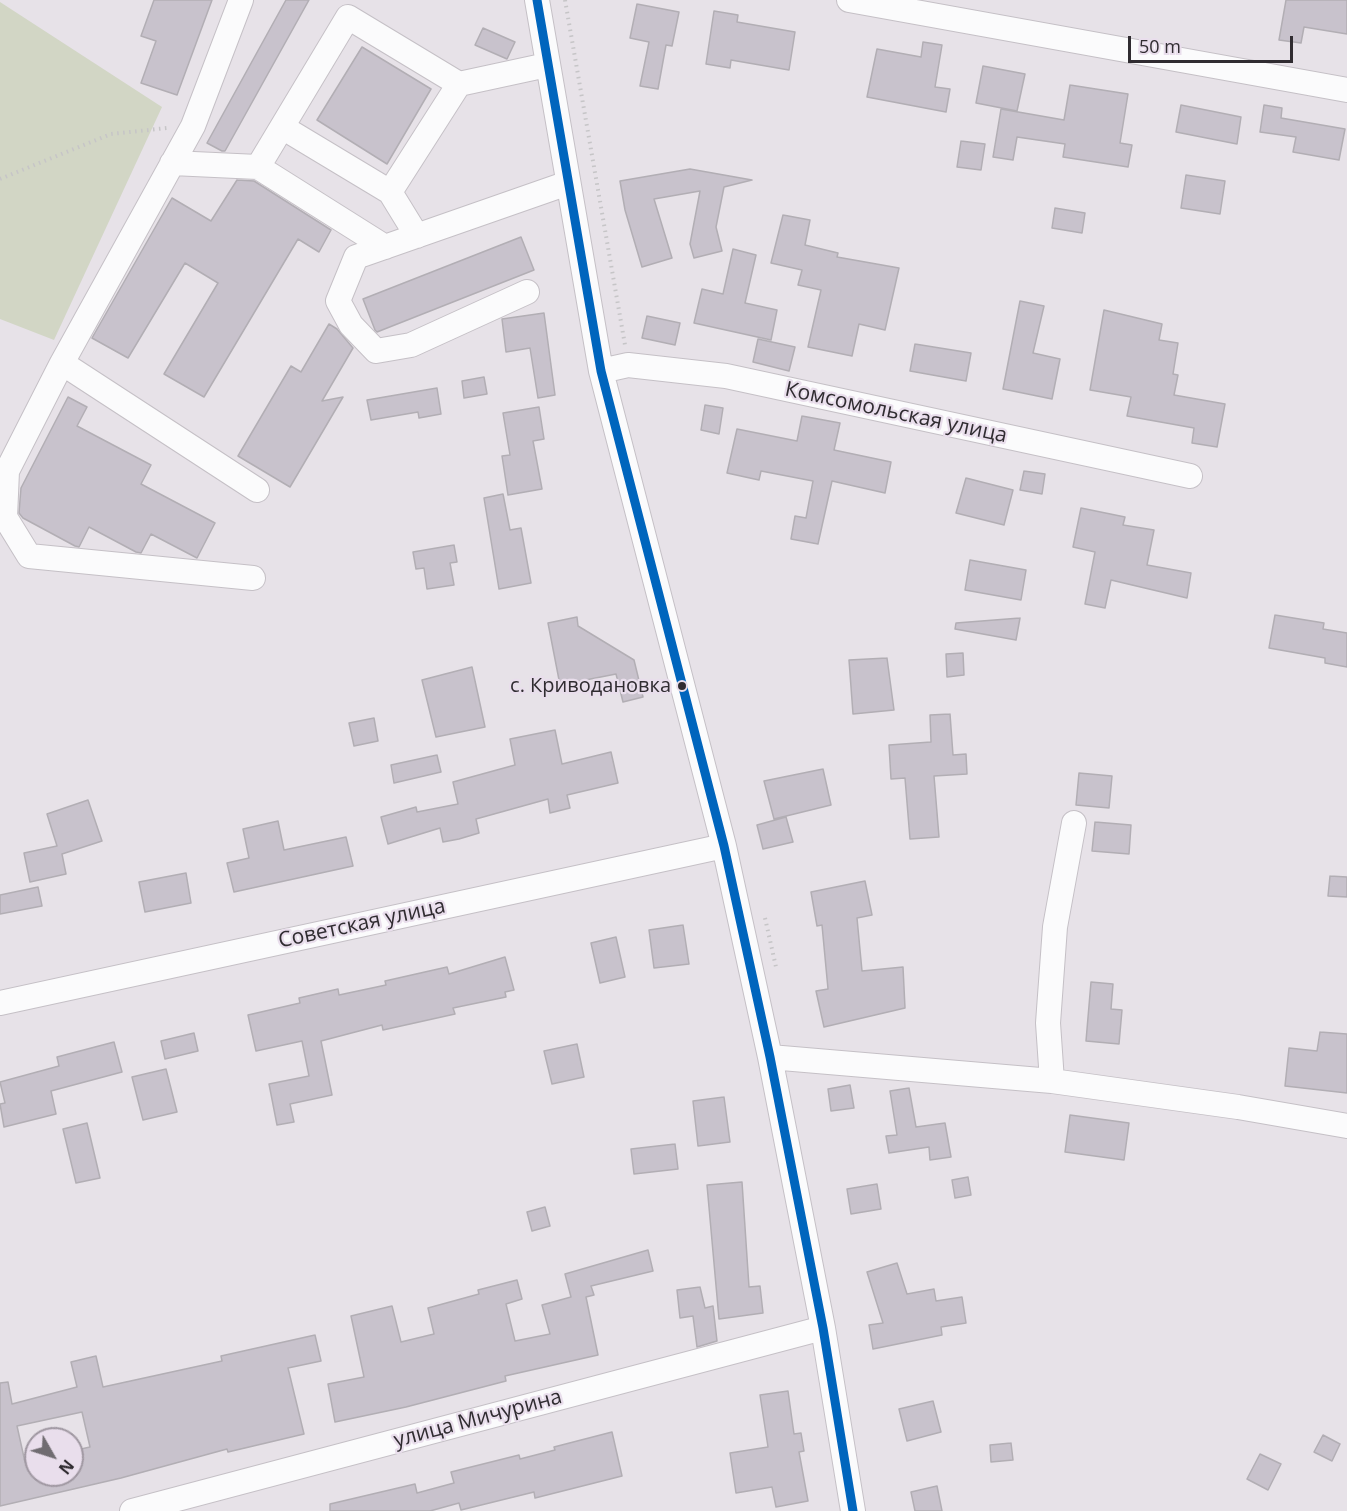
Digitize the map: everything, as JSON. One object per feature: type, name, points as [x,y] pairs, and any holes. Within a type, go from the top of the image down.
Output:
[{"type":"street","points":[[241,0],[193,126],[62,363],[7,471],[5,517],[29,556],[253,578]]},
{"type":"street","points":[[537,0],[601,371],[724,846],[770,1057],[823,1328],[853,1511]]},
{"type":"street","points":[[849,0],[1347,90]]},
{"type":"street","points":[[258,167],[348,17],[459,84],[547,65]]},
{"type":"street","points":[[390,192],[459,84]]},
{"type":"street","points":[[282,127],[390,192],[417,236]]},
{"type":"street","points":[[172,163],[258,167],[385,247]]},
{"type":"street","points":[[527,292],[411,345],[376,351],[351,325],[338,301],[356,257],[568,183]]},
{"type":"street","points":[[62,363],[258,490]]},
{"type":"street","name":"Комсомольская улица","points":[[601,371],[628,365],[726,376],[1190,476]]},
{"type":"street","points":[[1052,1081],[1048,1023],[1055,927],[1074,823]]},
{"type":"street","name":"Советская улица","points":[[0,1003],[724,846]]},
{"type":"street","points":[[770,1057],[1052,1081],[1238,1107],[1347,1126]]},
{"type":"street","name":"улица Мичурина","points":[[132,1511],[823,1328]]},
{"type":"path","points":[[565,0],[628,365]]},
{"type":"path","points":[[0,178],[111,134],[193,126]]},
{"type":"green space","points":[[0,2],[162,107],[54,340],[0,319]]},
{"type":"building","points":[[154,0],[212,0],[177,95],[141,83],[156,41],[141,36]]},
{"type":"building","points":[[286,0],[309,0],[225,151],[222,151],[207,143]]},
{"type":"building","points":[[1286,0],[1347,0],[1347,34],[1304,27],[1301,43],[1279,40]]},
{"type":"building","points":[[637,4],[679,12],[672,46],[666,45],[658,89],[640,86],[649,42],[630,38]]},
{"type":"building","points":[[714,11],[738,15],[737,22],[795,32],[789,70],[731,60],[730,68],[706,64]]},
{"type":"building","points":[[483,28],[515,42],[507,59],[475,45]]},
{"type":"building","points":[[923,42],[942,45],[935,87],[950,89],[946,112],[867,97],[877,49],[921,57]]},
{"type":"building","points":[[362,47],[431,89],[387,164],[317,120]]},
{"type":"building","points":[[983,66],[1025,74],[1017,111],[976,103]]},
{"type":"building","points":[[1070,85],[1128,94],[1120,143],[1132,145],[1128,167],[1063,157],[1065,144],[1017,137],[1013,160],[993,157],[1001,109],[1064,120]]},
{"type":"building","points":[[1181,105],[1241,117],[1237,144],[1176,132]]},
{"type":"building","points":[[1264,105],[1282,108],[1281,118],[1345,129],[1339,160],[1293,152],[1296,137],[1260,132]]},
{"type":"building","points":[[961,141],[985,144],[981,170],[957,167]]},
{"type":"building","points":[[690,169],[752,180],[724,187],[716,227],[722,251],[694,258],[690,244],[700,191],[654,199],[672,258],[642,267],[625,210],[620,181]]},
{"type":"building","points":[[1186,175],[1225,181],[1220,214],[1181,208]]},
{"type":"building","points":[[237,180],[254,181],[331,230],[319,252],[298,239],[204,397],[164,374],[218,283],[185,263],[128,358],[92,338],[172,198],[211,221]]},
{"type":"building","points":[[1055,208],[1085,213],[1082,233],[1052,228]]},
{"type":"building","points":[[783,215],[810,220],[805,245],[838,253],[837,257],[899,268],[885,330],[859,324],[852,356],[808,347],[821,290],[798,285],[802,270],[771,263]]},
{"type":"building","points":[[521,237],[534,270],[377,332],[375,330],[363,299]]},
{"type":"building","points":[[733,249],[756,255],[745,303],[777,310],[771,340],[694,323],[702,289],[723,294]]},
{"type":"building","points":[[1020,301],[1044,306],[1033,353],[1060,359],[1052,399],[1003,389]]},
{"type":"building","points":[[1104,310],[1162,324],[1159,340],[1178,343],[1173,374],[1178,375],[1174,395],[1225,404],[1217,447],[1192,443],[1194,428],[1127,416],[1131,397],[1090,390]]},
{"type":"building","points":[[544,313],[555,395],[538,398],[530,348],[506,352],[502,319]]},
{"type":"building","points":[[647,316],[680,323],[675,345],[642,338]]},
{"type":"building","points":[[329,324],[337,329],[353,348],[322,401],[343,397],[290,487],[238,456],[291,366],[301,372]]},
{"type":"building","points":[[758,339],[795,347],[789,371],[753,362]]},
{"type":"building","points":[[915,344],[971,353],[966,381],[910,371]]},
{"type":"building","points":[[484,377],[487,394],[464,398],[462,381]]},
{"type":"building","points":[[437,388],[441,414],[419,418],[418,412],[371,420],[367,400]]},
{"type":"building","points":[[68,397],[87,407],[77,426],[151,465],[141,484],[215,523],[197,558],[151,534],[141,553],[136,552],[89,527],[79,547],[23,518],[19,513],[21,488]]},
{"type":"building","points":[[705,405],[723,408],[719,434],[701,430]]},
{"type":"building","points":[[539,407],[544,439],[533,441],[542,489],[508,495],[502,456],[510,455],[503,413]]},
{"type":"building","points":[[802,416],[840,423],[834,450],[891,462],[885,493],[832,481],[818,544],[791,539],[795,516],[806,518],[813,481],[761,471],[759,480],[727,473],[737,429],[797,441]]},
{"type":"building","points":[[1024,471],[1045,474],[1042,494],[1020,490]]},
{"type":"building","points":[[966,478],[1013,490],[1004,525],[956,513]]},
{"type":"building","points":[[503,494],[510,530],[521,528],[531,583],[499,589],[484,498]]},
{"type":"building","points":[[1081,508],[1125,517],[1123,525],[1154,530],[1147,565],[1191,573],[1187,598],[1111,580],[1105,608],[1085,604],[1095,552],[1073,547]]},
{"type":"building","points":[[454,545],[457,562],[450,563],[454,585],[427,589],[424,568],[416,569],[413,552]]},
{"type":"building","points":[[970,560],[1026,570],[1021,600],[965,590]]},
{"type":"building","points":[[1275,615],[1324,623],[1323,629],[1347,633],[1347,667],[1325,663],[1325,658],[1269,648]]},
{"type":"building","points":[[577,617],[578,626],[634,660],[643,697],[623,702],[616,674],[560,685],[548,623]]},
{"type":"building","points":[[1020,618],[1016,640],[955,629],[956,623]]},
{"type":"building","points":[[963,653],[964,675],[947,677],[946,654]]},
{"type":"building","points":[[887,658],[894,710],[853,714],[849,660]]},
{"type":"building","points":[[472,667],[485,727],[436,737],[422,680]]},
{"type":"building","points":[[950,714],[953,755],[966,754],[967,774],[934,776],[939,837],[910,839],[905,778],[891,779],[889,745],[931,742],[930,715]]},
{"type":"building","points":[[374,718],[378,741],[354,746],[349,723]]},
{"type":"building","points":[[555,730],[562,764],[611,752],[618,783],[567,795],[570,808],[550,813],[548,799],[476,819],[479,833],[459,839],[443,842],[440,828],[388,844],[381,817],[416,807],[417,812],[458,804],[453,782],[515,765],[510,739]]},
{"type":"building","points":[[437,755],[441,772],[394,783],[391,765]]},
{"type":"building","points":[[823,769],[831,805],[774,819],[764,781]]},
{"type":"building","points":[[1079,773],[1112,776],[1109,808],[1076,805]]},
{"type":"building","points":[[88,800],[102,841],[62,854],[66,874],[30,882],[24,853],[57,846],[47,814]]},
{"type":"building","points":[[786,817],[793,842],[763,849],[757,825]]},
{"type":"building","points":[[278,821],[284,850],[346,837],[353,866],[234,892],[227,863],[249,858],[243,829]]},
{"type":"building","points":[[1095,822],[1131,825],[1129,854],[1092,851]]},
{"type":"building","points":[[186,873],[191,903],[145,912],[139,882]]},
{"type":"building","points":[[1330,876],[1347,877],[1347,897],[1328,896]]},
{"type":"building","points":[[865,881],[872,915],[857,918],[862,971],[903,967],[905,1008],[824,1027],[816,991],[828,989],[822,925],[817,926],[811,892]]},
{"type":"building","points":[[38,887],[42,906],[0,914],[0,895]]},
{"type":"building","points":[[683,925],[689,964],[654,968],[649,930]]},
{"type":"building","points":[[616,937],[625,977],[600,983],[591,943]]},
{"type":"building","points":[[505,957],[514,990],[505,992],[506,997],[453,1008],[455,1014],[383,1030],[382,1025],[321,1041],[332,1095],[290,1104],[294,1122],[277,1125],[269,1084],[309,1076],[302,1041],[256,1051],[248,1015],[300,1003],[299,998],[338,989],[339,995],[386,985],[385,981],[447,967],[449,974]]},
{"type":"building","points":[[1091,982],[1113,984],[1111,1009],[1122,1010],[1119,1044],[1086,1041]]},
{"type":"building","points":[[1320,1032],[1347,1034],[1347,1093],[1285,1086],[1289,1048],[1317,1051]]},
{"type":"building","points":[[194,1033],[198,1051],[165,1059],[161,1041]]},
{"type":"building","points":[[114,1042],[122,1072],[51,1091],[56,1114],[4,1127],[0,1104],[5,1103],[0,1082],[59,1066],[57,1057]]},
{"type":"building","points":[[577,1044],[584,1077],[552,1084],[544,1051]]},
{"type":"building","points":[[166,1069],[177,1112],[143,1120],[132,1077]]},
{"type":"building","points":[[850,1085],[854,1108],[831,1111],[828,1089]]},
{"type":"building","points":[[909,1088],[916,1127],[945,1123],[951,1157],[930,1160],[929,1147],[889,1153],[886,1136],[897,1135],[890,1091]]},
{"type":"building","points":[[724,1097],[730,1142],[698,1146],[693,1101]]},
{"type":"building","points":[[1070,1115],[1129,1123],[1124,1160],[1065,1152]]},
{"type":"building","points":[[87,1123],[100,1178],[76,1183],[63,1129]]},
{"type":"building","points":[[675,1144],[678,1169],[634,1174],[631,1149]]},
{"type":"building","points":[[968,1177],[971,1195],[955,1198],[952,1180]]},
{"type":"building","points":[[742,1182],[749,1287],[760,1286],[763,1313],[719,1319],[707,1185]]},
{"type":"building","points":[[877,1184],[881,1209],[851,1214],[847,1189]]},
{"type":"building","points":[[545,1207],[550,1226],[532,1231],[527,1212]]},
{"type":"building","points":[[648,1250],[653,1271],[591,1286],[594,1295],[586,1297],[598,1355],[505,1376],[506,1381],[406,1407],[335,1422],[328,1384],[364,1377],[351,1316],[392,1306],[401,1342],[434,1334],[428,1308],[479,1294],[478,1290],[517,1280],[522,1299],[506,1304],[515,1341],[550,1334],[542,1305],[571,1297],[565,1274]]},
{"type":"building","points":[[897,1263],[907,1294],[934,1289],[936,1301],[962,1297],[966,1323],[941,1327],[942,1335],[873,1349],[869,1325],[883,1323],[867,1272]]},
{"type":"building","points":[[700,1287],[705,1308],[713,1306],[717,1341],[697,1347],[693,1316],[680,1318],[677,1290]]},
{"type":"building","points":[[315,1335],[321,1361],[288,1368],[304,1434],[228,1452],[227,1449],[84,1487],[84,1448],[90,1447],[82,1412],[17,1426],[24,1458],[24,1487],[82,1487],[0,1506],[0,1383],[8,1382],[12,1404],[77,1387],[71,1362],[96,1356],[103,1387],[222,1361],[221,1356]]},
{"type":"building","points":[[788,1391],[794,1434],[801,1433],[804,1451],[799,1452],[808,1501],[776,1507],[772,1487],[736,1493],[730,1453],[768,1447],[760,1395]]},
{"type":"building","points":[[933,1401],[941,1432],[907,1441],[899,1409]]},
{"type":"building","points":[[612,1432],[622,1476],[535,1498],[534,1492],[461,1510],[459,1503],[430,1511],[330,1511],[330,1504],[415,1484],[417,1493],[454,1483],[451,1472],[519,1455],[520,1459],[555,1450],[554,1447]]},
{"type":"building","points":[[1323,1435],[1340,1444],[1332,1461],[1314,1452]]},
{"type":"building","points":[[1011,1443],[1013,1460],[991,1462],[990,1445]]},
{"type":"building","points":[[1260,1454],[1281,1464],[1268,1490],[1247,1479]]},
{"type":"building","points":[[937,1486],[942,1511],[915,1511],[911,1492]]},
{"type":"transit line","points":[[537,0],[601,371],[724,846],[770,1057],[823,1328],[853,1511]]},
{"type":"place","name":"с. Криводановка","points":[[682,686]]}]
